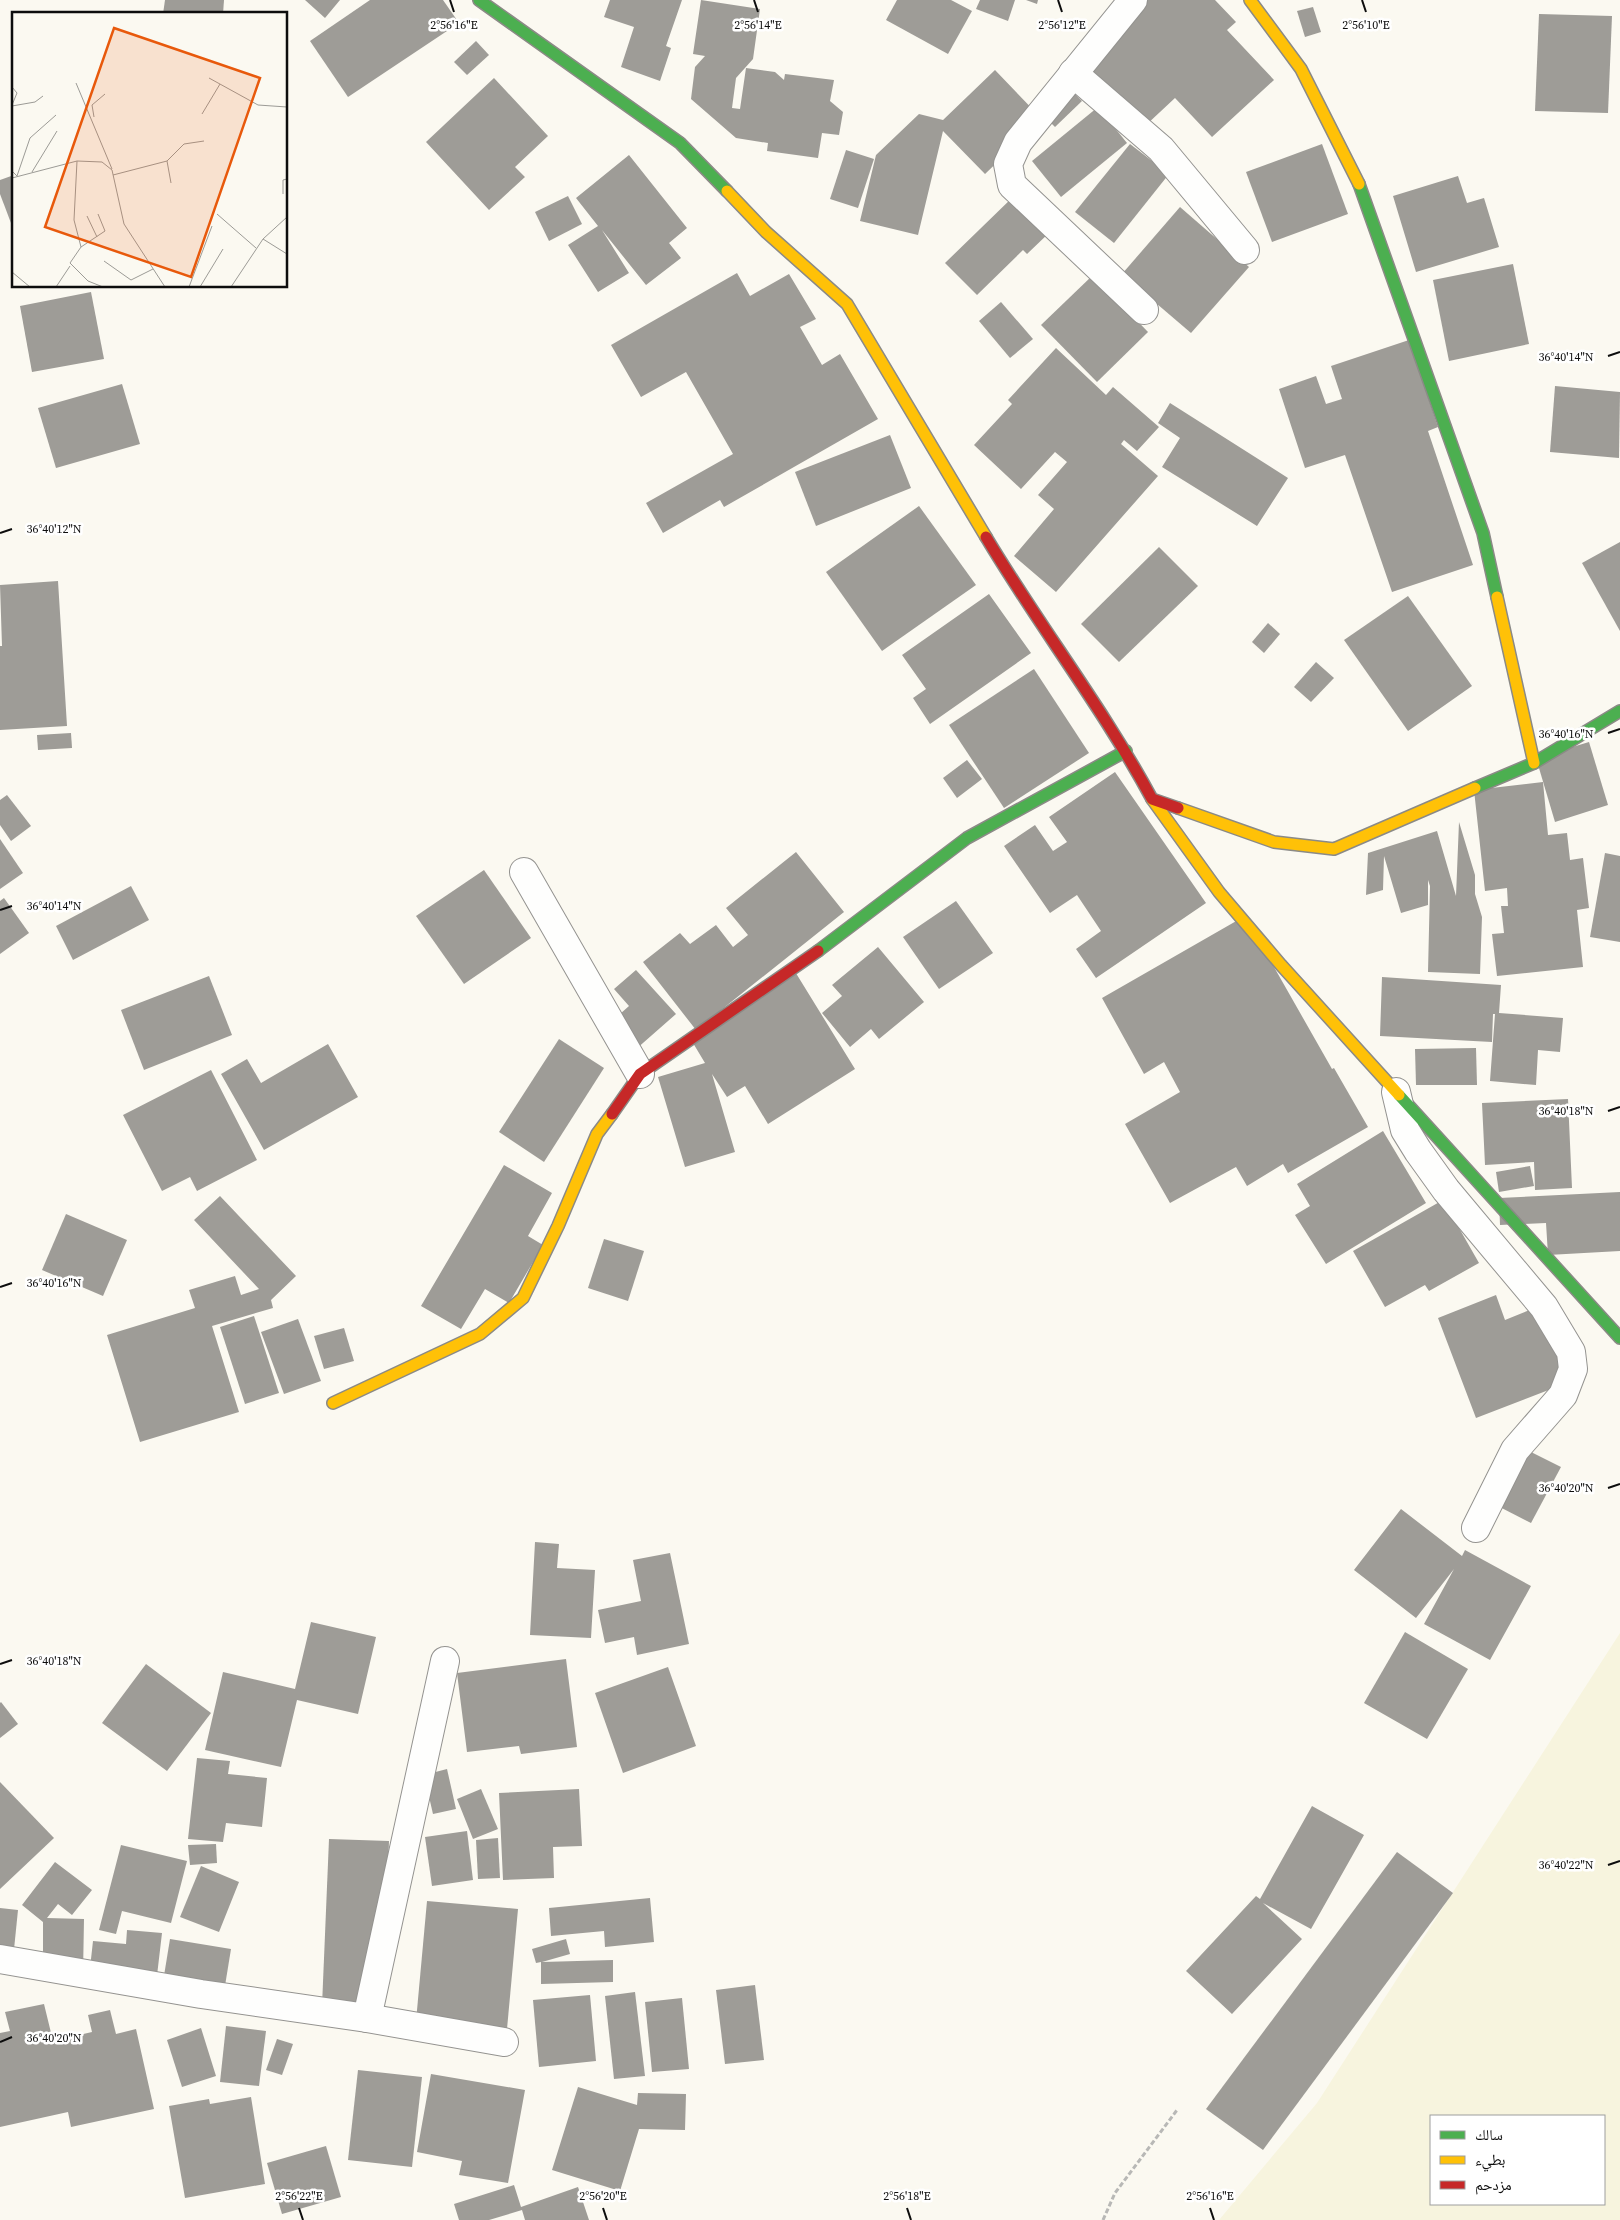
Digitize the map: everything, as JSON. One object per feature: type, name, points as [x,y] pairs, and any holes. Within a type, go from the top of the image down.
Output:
[{"type":"street","points":[[479,0],[680,143],[766,232],[847,304],[1014,584],[1126,751],[1152,799],[1225,899],[1281,965],[1620,1338]]},
{"type":"street","points":[[1133,0],[1018,142],[1008,164],[1012,185],[1144,310]]},
{"type":"street","points":[[1250,0],[1301,69],[1356,174],[1483,534],[1534,763]]},
{"type":"street","points":[[1073,73],[1161,149],[1245,250]]},
{"type":"street","points":[[1152,799],[1274,842],[1334,849],[1534,763],[1620,711]]},
{"type":"street","points":[[333,1403],[480,1334],[523,1298],[558,1226],[597,1134],[640,1074],[811,956],[967,838],[1126,751]]},
{"type":"street","points":[[524,872],[640,1074]]},
{"type":"street","points":[[1396,1092],[1405,1130],[1418,1151],[1446,1190],[1544,1307],[1571,1352],[1573,1369],[1563,1395],[1515,1450],[1476,1528]]},
{"type":"street","points":[[367,2018],[446,1661]]},
{"type":"street","points":[[0,1959],[201,1994],[367,2018],[504,2042]]},
{"type":"path","points":[[1103,2220],[1115,2193],[1177,2110]]},
{"type":"shaded area","points":[[1620,1633],[1620,2220],[1219,2220],[1317,2103]]},
{"type":"building","points":[[165,0],[224,0],[223,12],[163,12]]},
{"type":"building","points":[[305,0],[340,0],[325,18]]},
{"type":"building","points":[[370,0],[443,0],[459,23],[348,97],[310,41]]},
{"type":"building","points":[[610,0],[682,0],[666,46],[671,48],[660,81],[621,67],[634,27],[604,17]]},
{"type":"building","points":[[701,0],[760,9],[753,59],[736,78],[732,108],[740,109],[746,68],[775,72],[784,80],[785,74],[834,80],[830,101],[843,112],[839,135],[822,133],[818,158],[767,151],[768,143],[736,138],[691,99],[695,67],[705,56],[693,54]]},
{"type":"building","points":[[897,0],[951,0],[972,11],[948,54],[886,20]]},
{"type":"building","points":[[980,0],[1015,0],[1008,21],[976,9]]},
{"type":"building","points":[[1026,0],[1038,0],[1037,4]]},
{"type":"building","points":[[1146,0],[1215,0],[1236,22],[1227,30],[1274,80],[1212,137],[1175,98],[1145,126],[1082,60]]},
{"type":"building","points":[[1313,7],[1321,32],[1305,37],[1297,11]]},
{"type":"building","points":[[1539,14],[1612,16],[1608,113],[1535,111]]},
{"type":"building","points":[[476,41],[489,55],[467,75],[454,62]]},
{"type":"building","points":[[11,45],[12,45],[12,114]]},
{"type":"building","points":[[995,70],[1042,119],[985,174],[943,131],[918,235],[860,221],[876,155],[919,114],[943,120]]},
{"type":"building","points":[[494,78],[548,136],[515,167],[525,177],[489,210],[426,142]]},
{"type":"building","points":[[1069,88],[1082,101],[1055,127],[1042,114]]},
{"type":"building","points":[[1098,107],[1127,143],[1061,197],[1032,161]]},
{"type":"building","points":[[1130,144],[1169,174],[1114,243],[1075,212]]},
{"type":"building","points":[[1322,144],[1348,214],[1272,242],[1246,172]]},
{"type":"building","points":[[846,150],[874,159],[858,208],[830,199]]},
{"type":"building","points":[[629,155],[687,228],[669,243],[681,258],[646,285],[602,230],[629,273],[598,292],[568,245],[598,226],[576,198]]},
{"type":"building","points":[[12,176],[12,226],[0,194],[0,180]]},
{"type":"building","points":[[1458,176],[1467,203],[1484,198],[1499,247],[1416,272],[1393,196]]},
{"type":"building","points":[[1015,195],[1050,232],[1027,254],[1023,250],[977,295],[945,263]]},
{"type":"building","points":[[568,196],[582,224],[549,241],[535,212]]},
{"type":"building","points":[[1180,207],[1249,267],[1191,333],[1122,274]]},
{"type":"building","points":[[1513,264],[1529,344],[1449,361],[1433,280]]},
{"type":"building","points":[[737,273],[750,296],[789,274],[816,319],[800,327],[822,365],[840,354],[878,419],[724,507],[720,500],[663,533],[646,503],[733,454],[686,372],[641,397],[611,345]]},
{"type":"building","points":[[1093,275],[1148,332],[1097,382],[1041,325]]},
{"type":"building","points":[[91,292],[104,359],[32,372],[20,306]]},
{"type":"building","points":[[1001,302],[1033,339],[1010,358],[979,321]]},
{"type":"building","points":[[1409,340],[1438,427],[1428,431],[1473,565],[1392,592],[1345,455],[1305,468],[1279,389],[1316,376],[1326,404],[1342,399],[1331,366]]},
{"type":"building","points":[[1056,348],[1106,395],[1113,387],[1159,427],[1137,451],[1124,440],[1121,444],[1158,476],[1056,592],[1014,556],[1054,509],[1038,495],[1067,462],[1055,452],[1021,489],[974,445],[1012,404],[1008,400]]},
{"type":"building","points":[[122,384],[140,444],[56,468],[38,408]]},
{"type":"building","points":[[1555,386],[1620,392],[1619,458],[1550,452]]},
{"type":"building","points":[[1170,403],[1288,478],[1257,526],[1162,467],[1180,438],[1158,423]]},
{"type":"building","points":[[890,435],[911,488],[816,526],[795,472]]},
{"type":"building","points":[[919,506],[976,585],[882,651],[826,572]]},
{"type":"building","points":[[1620,542],[1620,631],[1582,563]]},
{"type":"building","points":[[1159,547],[1198,586],[1119,662],[1081,624]]},
{"type":"building","points":[[58,581],[67,726],[0,730],[0,646],[2,646],[0,585]]},
{"type":"building","points":[[989,594],[1031,653],[930,724],[913,698],[926,689],[902,655]]},
{"type":"building","points":[[1408,596],[1472,686],[1408,731],[1344,640]]},
{"type":"building","points":[[1268,623],[1280,634],[1264,653],[1252,642]]},
{"type":"building","points":[[1316,662],[1334,678],[1311,702],[1294,687]]},
{"type":"building","points":[[1034,669],[1089,753],[1004,808],[949,725]]},
{"type":"building","points":[[71,733],[72,748],[38,750],[37,735]]},
{"type":"building","points":[[1589,742],[1608,805],[1555,822],[1536,758]]},
{"type":"building","points":[[967,760],[982,779],[957,798],[943,778]]},
{"type":"building","points":[[1115,772],[1206,903],[1096,978],[1076,949],[1101,931],[1077,895],[1050,913],[1004,846],[1035,825],[1053,851],[1067,842],[1049,817]]},
{"type":"building","points":[[1543,782],[1548,835],[1567,833],[1570,860],[1583,858],[1589,908],[1577,910],[1583,967],[1497,976],[1492,934],[1504,933],[1501,906],[1508,906],[1507,888],[1485,891],[1474,790]]},
{"type":"building","points":[[7,795],[31,826],[11,841],[0,825],[0,800]]},
{"type":"building","points":[[1459,822],[1475,875],[1475,894],[1482,917],[1480,974],[1428,972],[1430,886],[1428,880],[1428,905],[1401,913],[1384,856],[1383,890],[1366,895],[1368,853],[1437,831],[1456,896]]},
{"type":"building","points":[[0,839],[23,873],[0,889]]},
{"type":"building","points":[[796,852],[844,912],[696,1030],[643,962],[680,933],[690,944],[716,925],[733,947],[748,935],[726,908]]},
{"type":"building","points":[[1605,853],[1620,856],[1620,942],[1590,937]]},
{"type":"building","points":[[484,870],[531,938],[464,984],[416,916]]},
{"type":"building","points":[[131,886],[149,920],[73,960],[56,926]]},
{"type":"building","points":[[4,898],[29,933],[0,954],[0,901]]},
{"type":"building","points":[[956,901],[993,953],[939,989],[903,937]]},
{"type":"building","points":[[1245,916],[1332,1069],[1334,1068],[1368,1127],[1288,1173],[1283,1164],[1247,1186],[1236,1167],[1170,1203],[1125,1124],[1180,1092],[1164,1062],[1144,1074],[1102,998]]},
{"type":"building","points":[[878,947],[924,1002],[879,1039],[871,1029],[850,1047],[822,1013],[842,996],[832,985]]},
{"type":"building","points":[[636,970],[676,1014],[635,1050],[611,1022],[629,1006],[614,989]]},
{"type":"building","points":[[794,970],[855,1069],[768,1124],[745,1086],[727,1097],[712,1074],[735,1152],[685,1167],[658,1077],[705,1063],[693,1043]]},
{"type":"building","points":[[209,976],[232,1035],[144,1070],[121,1010]]},
{"type":"building","points":[[1382,977],[1501,985],[1499,1013],[1563,1018],[1560,1052],[1538,1050],[1536,1085],[1490,1081],[1495,1014],[1493,1014],[1492,1042],[1380,1036]]},
{"type":"building","points":[[559,1039],[604,1068],[544,1162],[499,1132]]},
{"type":"building","points":[[328,1044],[358,1097],[264,1150],[221,1074],[247,1059],[261,1083]]},
{"type":"building","points":[[1476,1048],[1477,1085],[1416,1085],[1415,1049]]},
{"type":"building","points":[[211,1070],[257,1160],[197,1191],[190,1177],[162,1191],[123,1115]]},
{"type":"building","points":[[1568,1099],[1572,1188],[1535,1190],[1534,1162],[1485,1165],[1482,1103]]},
{"type":"building","points":[[1383,1131],[1426,1203],[1326,1264],[1295,1215],[1310,1206],[1297,1184]]},
{"type":"building","points":[[504,1165],[552,1193],[528,1236],[543,1245],[509,1303],[485,1289],[461,1329],[421,1306]]},
{"type":"building","points":[[1530,1166],[1534,1186],[1499,1192],[1496,1172]]},
{"type":"building","points":[[1620,1192],[1620,1251],[1548,1255],[1546,1223],[1500,1225],[1499,1198]]},
{"type":"building","points":[[220,1196],[296,1276],[271,1300],[273,1308],[212,1326],[239,1412],[140,1442],[107,1335],[195,1308],[189,1290],[235,1276],[241,1295],[259,1289],[194,1220]]},
{"type":"building","points":[[1443,1200],[1479,1263],[1429,1291],[1425,1285],[1385,1307],[1353,1251]]},
{"type":"building","points":[[66,1214],[127,1240],[103,1296],[42,1270]]},
{"type":"building","points":[[604,1239],[644,1251],[628,1301],[588,1288]]},
{"type":"building","points":[[1496,1295],[1505,1320],[1542,1305],[1572,1381],[1476,1418],[1438,1318]]},
{"type":"building","points":[[254,1316],[279,1393],[245,1404],[220,1327]]},
{"type":"building","points":[[298,1319],[321,1381],[284,1394],[261,1332]]},
{"type":"building","points":[[344,1328],[354,1361],[324,1369],[314,1336]]},
{"type":"building","points":[[1519,1446],[1561,1467],[1531,1523],[1490,1502]]},
{"type":"building","points":[[1401,1509],[1462,1556],[1465,1550],[1531,1586],[1490,1660],[1424,1624],[1454,1569],[1416,1618],[1354,1570]]},
{"type":"building","points":[[535,1542],[559,1544],[557,1568],[595,1570],[591,1638],[530,1635]]},
{"type":"building","points":[[670,1553],[689,1644],[637,1655],[634,1637],[605,1643],[598,1610],[641,1601],[633,1560]]},
{"type":"building","points":[[311,1622],[376,1637],[358,1714],[297,1700],[281,1767],[205,1750],[223,1672],[295,1689]]},
{"type":"building","points":[[1405,1632],[1468,1669],[1427,1739],[1364,1703]]},
{"type":"building","points":[[566,1659],[577,1747],[521,1754],[519,1746],[467,1752],[457,1673]]},
{"type":"building","points":[[146,1664],[211,1713],[167,1771],[102,1723]]},
{"type":"building","points":[[668,1667],[696,1746],[623,1773],[595,1693]]},
{"type":"building","points":[[0,1703],[18,1724],[0,1738]]},
{"type":"building","points":[[197,1758],[230,1761],[228,1774],[267,1778],[262,1827],[226,1823],[223,1842],[188,1839]]},
{"type":"building","points":[[447,1769],[456,1809],[433,1814],[424,1775]]},
{"type":"building","points":[[0,1782],[54,1838],[0,1889]]},
{"type":"building","points":[[481,1789],[498,1829],[473,1839],[457,1799]]},
{"type":"building","points":[[579,1789],[582,1846],[553,1847],[554,1878],[503,1880],[499,1793]]},
{"type":"building","points":[[1312,1806],[1364,1835],[1311,1929],[1263,1903],[1302,1939],[1232,2014],[1186,1971],[1256,1896],[1260,1899]]},
{"type":"building","points":[[467,1831],[473,1880],[432,1886],[425,1837]]},
{"type":"building","points":[[498,1838],[500,1878],[478,1879],[476,1840]]},
{"type":"building","points":[[329,1839],[389,1841],[383,2008],[322,2006]]},
{"type":"building","points":[[216,1844],[217,1863],[190,1865],[188,1845]]},
{"type":"building","points":[[121,1845],[187,1861],[171,1923],[122,1911],[116,1934],[99,1930]]},
{"type":"building","points":[[1397,1852],[1453,1893],[1263,2150],[1206,2109]]},
{"type":"building","points":[[55,1862],[92,1890],[72,1915],[58,1904],[47,1918],[84,1919],[83,1974],[43,1974],[43,1922],[22,1905]]},
{"type":"building","points":[[201,1866],[239,1882],[219,1932],[180,1917]]},
{"type":"building","points":[[650,1898],[654,1942],[605,1947],[604,1931],[551,1936],[549,1908]]},
{"type":"building","points":[[427,1901],[518,1909],[506,2040],[415,2032]]},
{"type":"building","points":[[0,1908],[18,1910],[12,1969],[0,1968]]},
{"type":"building","points":[[127,1930],[162,1933],[156,1984],[89,1977],[93,1941],[126,1944]]},
{"type":"building","points":[[170,1939],[231,1949],[223,1998],[162,1988]]},
{"type":"building","points":[[566,1939],[570,1954],[542,1962],[613,1960],[613,1982],[541,1984],[541,1962],[536,1963],[532,1949]]},
{"type":"building","points":[[755,1985],[764,2060],[725,2064],[716,1990]]},
{"type":"building","points":[[635,1992],[645,2076],[614,2079],[605,1996]]},
{"type":"building","points":[[590,1995],[596,2061],[539,2067],[533,2000]]},
{"type":"building","points":[[682,1998],[689,2069],[652,2072],[645,2002]]},
{"type":"building","points":[[44,2004],[53,2041],[92,2032],[88,2015],[110,2010],[116,2034],[136,2029],[154,2109],[71,2127],[68,2112],[0,2127],[0,2033],[10,2031],[5,2012]]},
{"type":"building","points":[[226,2026],[266,2031],[259,2086],[220,2082]]},
{"type":"building","points":[[201,2028],[216,2076],[182,2087],[167,2040]]},
{"type":"building","points":[[277,2039],[293,2044],[282,2075],[266,2070]]},
{"type":"building","points":[[358,2070],[422,2077],[412,2167],[348,2160]]},
{"type":"building","points":[[431,2074],[525,2090],[508,2183],[459,2175],[462,2161],[417,2152]]},
{"type":"building","points":[[578,2087],[637,2105],[638,2093],[686,2094],[685,2130],[639,2129],[620,2191],[552,2170]]},
{"type":"building","points":[[251,2097],[265,2184],[185,2198],[169,2106],[209,2099],[210,2104]]},
{"type":"building","points":[[326,2146],[341,2197],[282,2214],[267,2163]]},
{"type":"building","points":[[514,2185],[521,2207],[578,2187],[589,2220],[525,2220],[522,2210],[489,2220],[459,2220],[454,2204]]},
{"type":"traffic: fast","points":[[479,0],[680,143],[727,191]]},
{"type":"traffic: fast","points":[[1359,184],[1483,533],[1497,597]]},
{"type":"traffic: fast","points":[[1475,788],[1534,763],[1620,711]]},
{"type":"traffic: fast","points":[[818,951],[967,838],[1126,751]]},
{"type":"traffic: fast","points":[[1399,1095],[1620,1338]]},
{"type":"traffic: slow","points":[[1250,0],[1301,69],[1359,184]]},
{"type":"traffic: slow","points":[[727,191],[766,232],[847,304],[986,537]]},
{"type":"traffic: slow","points":[[1497,597],[1534,763]]},
{"type":"traffic: slow","points":[[1178,808],[1274,842],[1334,849],[1475,788]]},
{"type":"traffic: slow","points":[[1152,799],[1219,892],[1281,965],[1399,1095]]},
{"type":"traffic: slow","points":[[333,1403],[480,1334],[523,1298],[558,1226],[597,1134],[612,1114]]},
{"type":"traffic: jam","points":[[986,537],[1027,603],[1113,732],[1152,799],[1178,808]]},
{"type":"traffic: jam","points":[[612,1114],[640,1074],[818,951]]}]
